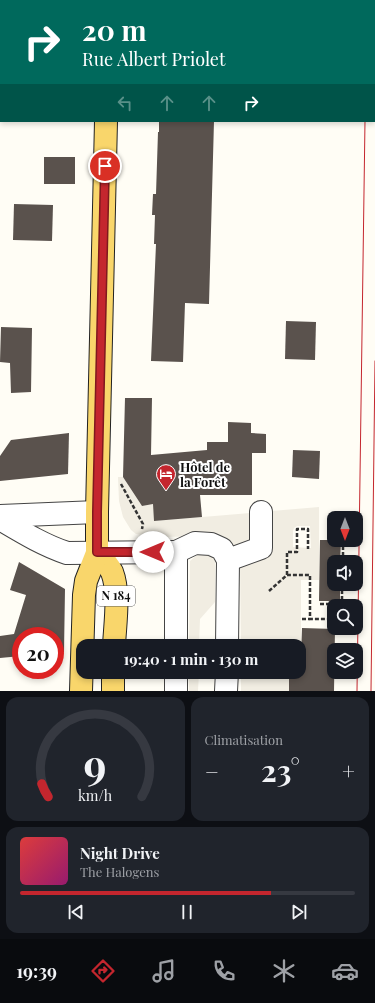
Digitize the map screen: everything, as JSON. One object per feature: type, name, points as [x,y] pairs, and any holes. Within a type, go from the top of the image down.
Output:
[{"type":"main road","name":"N 184","points":[[81,691],[84,594],[86,582],[97,552],[106,122]]},
{"type":"main road","name":"N 184","points":[[97,552],[112,572],[115,584],[114,639]]},
{"type":"main road","points":[[113,679],[113,691]]},
{"type":"street","points":[[0,516],[97,512]]},
{"type":"street","points":[[228,560],[260,548],[260,512]]},
{"type":"street","points":[[0,519],[28,536],[55,549],[67,552],[176,552],[195,543],[211,544],[222,549],[228,560],[227,639]]},
{"type":"street","points":[[176,552],[176,639]]},
{"type":"street","points":[[176,679],[176,691]]},
{"type":"street","points":[[226,691],[227,679]]},
{"type":"path","points":[[117,484],[122,484],[142,524],[142,535]]},
{"type":"path","points":[[287,575],[287,552],[297,552],[297,529],[308,529],[308,549]]},
{"type":"path","points":[[269,591],[287,575],[310,575],[310,619]]},
{"type":"path","points":[[320,604],[327,604]]},
{"type":"path","points":[[302,619],[327,619]]},
{"type":"shaded area","points":[[118,477],[123,477],[142,506],[153,504],[155,521],[319,507],[319,580],[301,580],[301,639],[241,639],[240,561],[237,550],[229,541],[218,536],[156,537],[136,534],[131,530],[123,517],[119,501]],"holes":[[[297,526],[310,526],[311,548],[293,547],[294,528]]]},
{"type":"shaded area","points":[[197,555],[211,555],[215,561],[215,602],[200,619],[199,639],[189,639],[190,561]]},
{"type":"shaded area","points":[[189,679],[199,679],[198,691],[189,691]]},
{"type":"shaded area","points":[[241,679],[289,679],[289,691],[241,691]]},
{"type":"building","points":[[159,122],[214,122],[209,304],[185,303],[183,362],[151,361],[156,244],[154,244],[155,215],[152,215],[153,194],[156,194]]},
{"type":"building","points":[[44,157],[75,157],[75,184],[44,184]]},
{"type":"building","points":[[14,204],[53,205],[52,241],[13,240]]},
{"type":"building","points":[[286,321],[316,322],[315,360],[285,359]]},
{"type":"building","points":[[1,327],[32,328],[31,392],[11,393],[10,363],[0,362]]},
{"type":"building","points":[[125,398],[152,398],[151,455],[207,450],[207,442],[228,442],[228,422],[251,423],[251,433],[266,434],[266,453],[252,453],[252,495],[200,495],[202,517],[154,521],[153,504],[142,506],[123,477]]},
{"type":"building","points":[[69,433],[68,474],[0,481],[0,456],[11,440]]},
{"type":"building","points":[[293,450],[320,451],[319,479],[292,477]]},
{"type":"building","points":[[320,540],[327,540],[327,547],[341,547],[340,555],[327,555],[327,591],[340,591],[340,599],[327,599],[327,601],[319,601]]},
{"type":"building","points":[[19,562],[65,589],[64,652],[64,627],[16,627],[26,595],[10,590]]},
{"type":"building","points":[[302,628],[327,629],[327,635],[335,635],[335,643],[327,643],[327,679],[334,679],[334,691],[289,691],[289,679],[306,679],[306,639],[302,639]]},
{"type":"building","points":[[12,634],[12,657],[0,658],[0,636]]},
{"type":"tram line","points":[[357,691],[365,122]]},
{"type":"tram line","points":[[371,691],[375,361]]},
{"type":"place","name":"Hôtel de la Forêt","points":[[166,491]]},
{"type":"route","points":[[105,166],[97,552],[153,552]]}]
